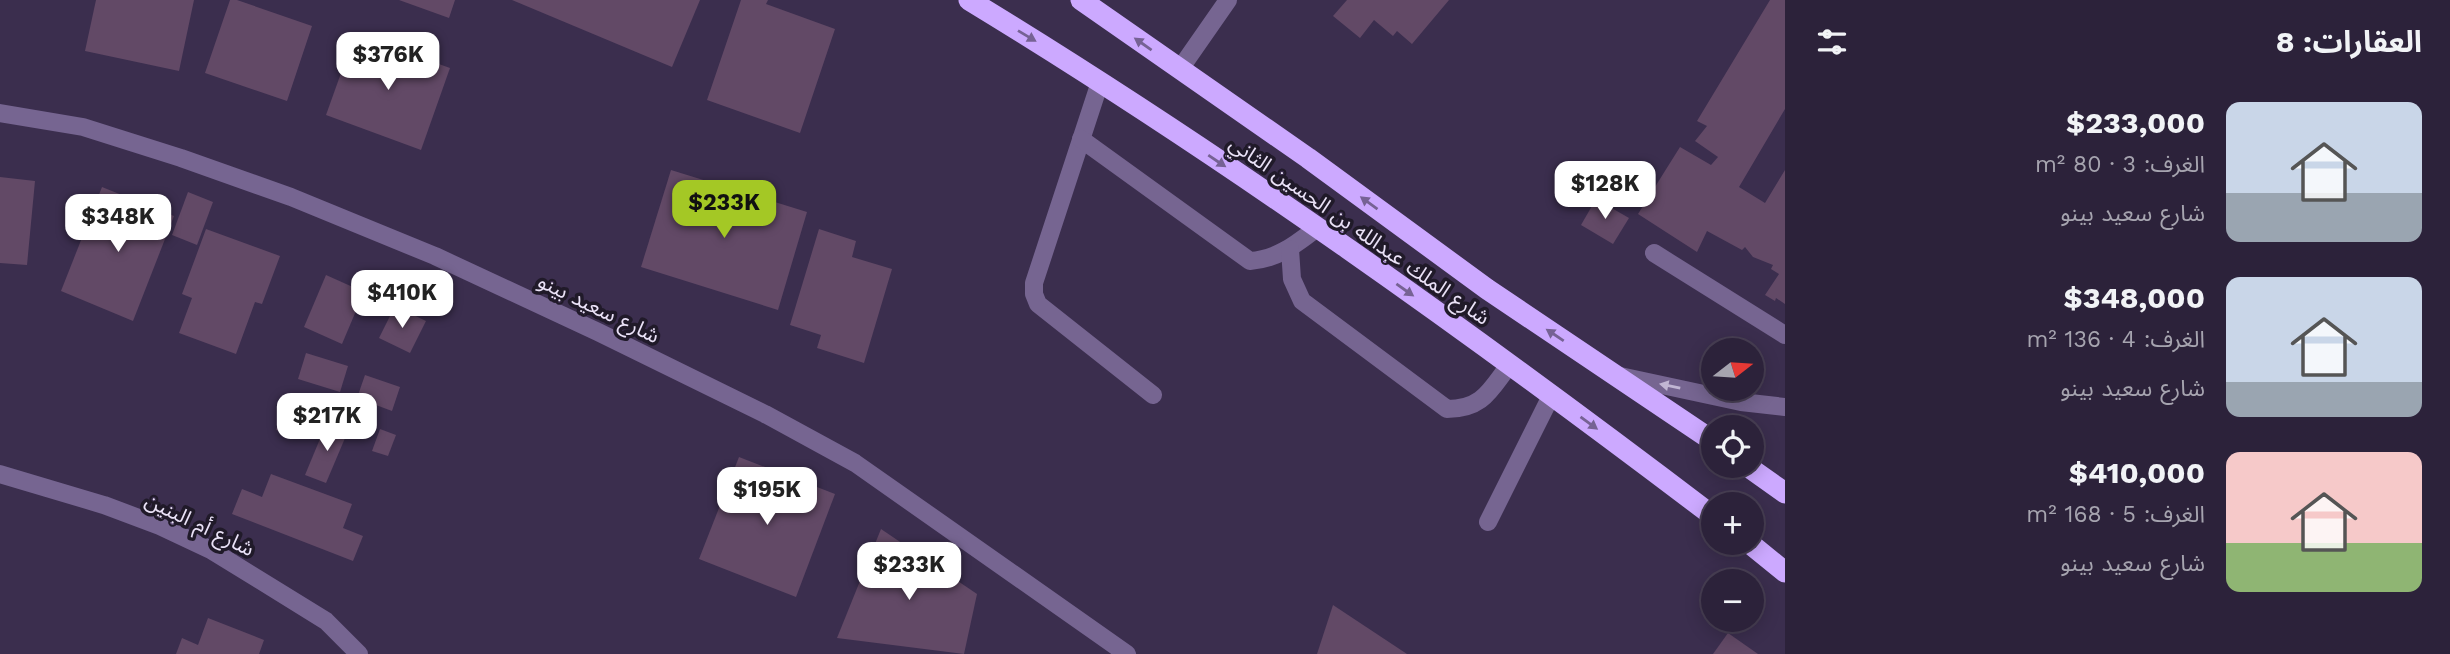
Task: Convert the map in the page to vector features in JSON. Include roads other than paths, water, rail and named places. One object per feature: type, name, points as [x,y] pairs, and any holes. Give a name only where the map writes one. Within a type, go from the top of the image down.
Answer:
[{"type":"highway","name":"شارع الملك عبدالله بن الحسين الثاني","points":[[969,0],[1100,82],[1317,228],[1510,364],[1701,507]]},
{"type":"highway","name":"شارع الملك عبدالله بن الحسين الثاني","points":[[1081,0],[1308,158],[1487,289],[1701,433]]},
{"type":"highway","points":[[1764,478],[1785,493]]},
{"type":"highway","points":[[1764,555],[1785,572]]},
{"type":"street","points":[[1180,69],[1228,0]]},
{"type":"street","points":[[1100,82],[1034,283],[1034,294],[1038,303],[1153,395]]},
{"type":"street","name":"شارع سعيد بينو","points":[[0,113],[83,127],[291,197],[435,256],[598,332],[765,414],[855,463],[1127,654]]},
{"type":"street","points":[[1082,139],[1250,261],[1266,260],[1290,249],[1317,228]]},
{"type":"street","points":[[1290,249],[1292,279],[1302,301],[1447,409],[1461,409],[1481,401],[1510,364]]},
{"type":"street","points":[[1654,253],[1785,335]]},
{"type":"street","points":[[1614,374],[1741,402],[1785,407]]},
{"type":"street","points":[[1488,522],[1552,396]]},
{"type":"street","name":"شارع أم البنين","points":[[0,474],[104,505],[160,526],[211,550],[326,621],[359,654]]}]
